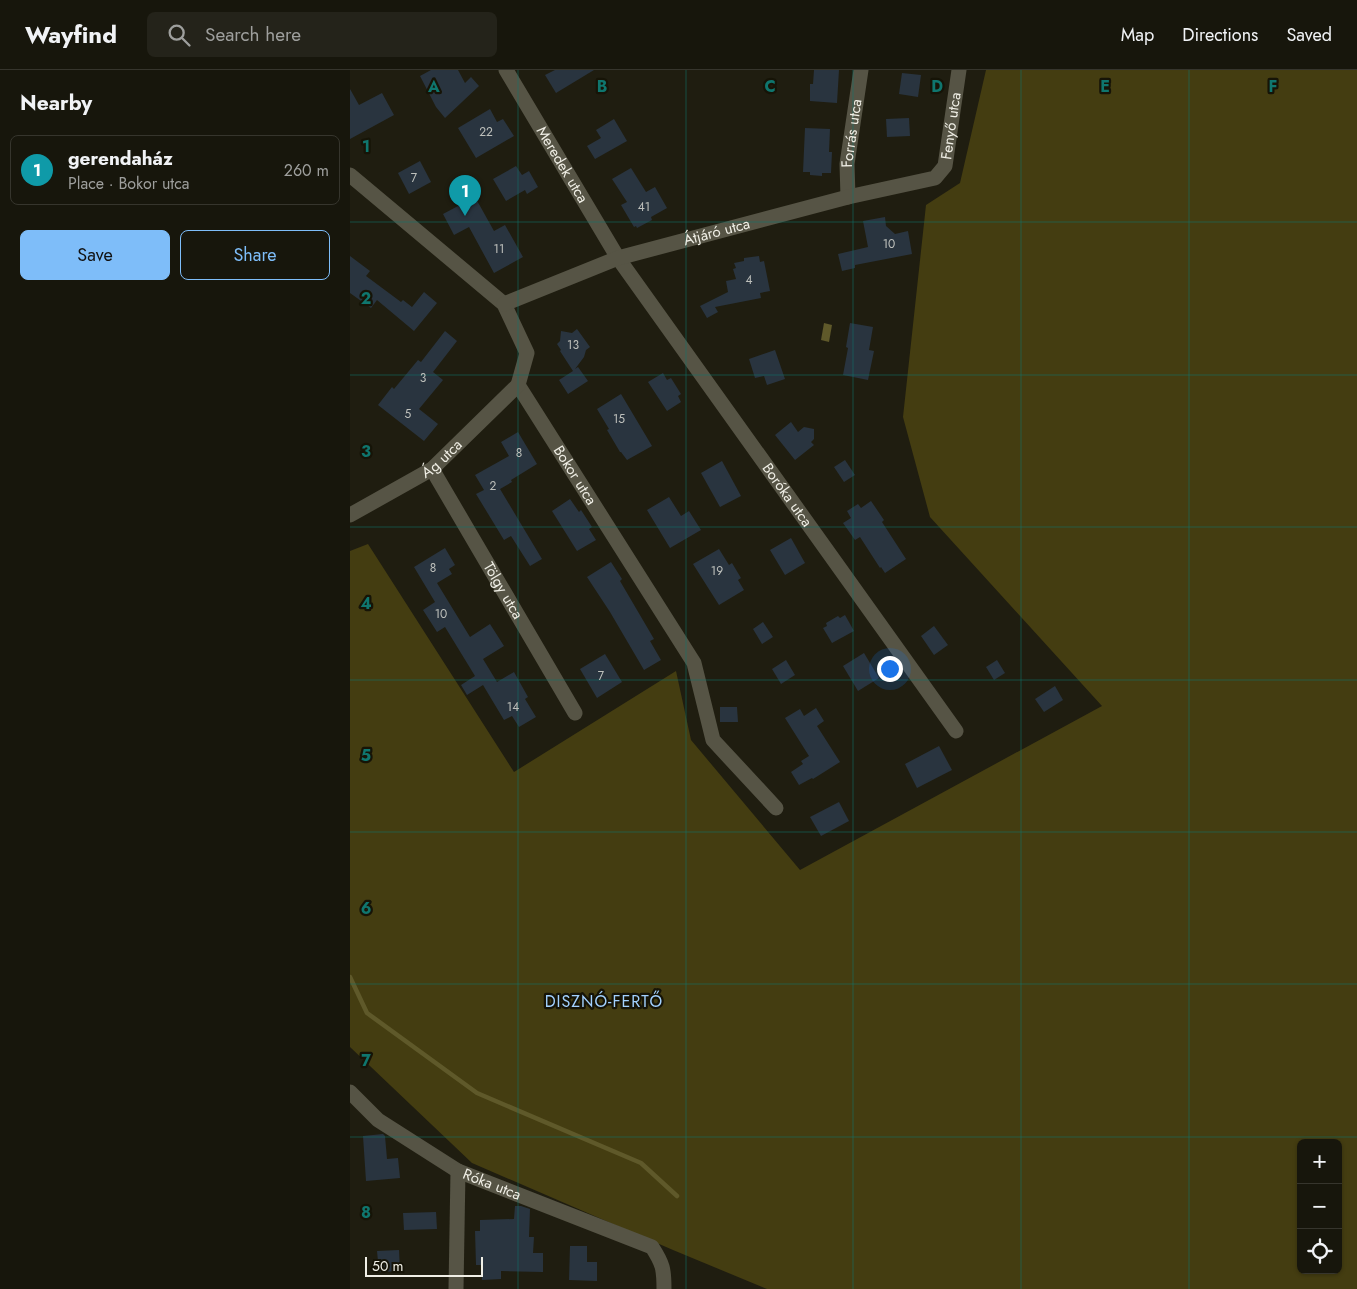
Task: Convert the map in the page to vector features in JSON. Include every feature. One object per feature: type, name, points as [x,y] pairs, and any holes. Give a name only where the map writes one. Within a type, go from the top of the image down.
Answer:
[{"type":"street","name":"Meredek utca","points":[[506,70],[618,258]]},
{"type":"street","name":"Forrás utca","points":[[848,197],[847,164],[861,70]]},
{"type":"street","name":"Fenyő utca","points":[[935,178],[945,166],[959,70]]},
{"type":"street","points":[[350,175],[504,304],[527,353],[518,385]]},
{"type":"street","name":"Átjáró utca","points":[[504,304],[618,258],[848,197],[935,178]]},
{"type":"street","name":"Boróka utca","points":[[618,258],[956,731]]},
{"type":"street","name":"Ág utca","points":[[350,515],[432,469],[518,385]]},
{"type":"street","name":"Bokor utca","points":[[518,385],[694,663],[713,740],[776,808]]},
{"type":"street","name":"Tölgy utca","points":[[432,469],[575,713]]},
{"type":"street","name":"Róka utca","points":[[350,1092],[378,1120],[458,1172],[652,1247],[661,1260],[664,1272],[664,1289]]},
{"type":"street","points":[[456,1289],[458,1172]]},
{"type":"shaded area","points":[[986,70],[1357,70],[1357,1289],[767,1289],[472,1163],[350,1047],[350,551],[368,544],[514,772],[676,671],[691,740],[800,870],[1102,706],[930,517],[903,417],[926,205],[960,183]]},
{"type":"shaded area","points":[[824,323],[832,325],[829,342],[821,340]]},
{"type":"building","points":[[431,70],[458,70],[465,83],[471,77],[479,86],[445,118],[436,107],[420,76]]},
{"type":"building","points":[[555,70],[594,70],[556,93],[545,75]]},
{"type":"building","points":[[814,70],[839,70],[837,103],[810,101],[810,84],[813,84]]},
{"type":"building","points":[[902,73],[921,75],[918,97],[899,94]]},
{"type":"building","points":[[350,89],[359,105],[382,93],[394,115],[350,139]]},
{"type":"building","points":[[490,109],[497,122],[503,119],[514,136],[476,158],[458,128]]},
{"type":"building","points":[[909,118],[910,136],[887,137],[886,119]]},
{"type":"building","points":[[614,119],[627,141],[595,159],[587,146],[601,138],[596,130]]},
{"type":"building","points":[[805,128],[830,129],[829,152],[832,152],[831,173],[822,173],[822,176],[803,172]]},
{"type":"building","points":[[420,161],[431,182],[409,194],[398,173]]},
{"type":"building","points":[[516,166],[522,175],[529,171],[538,187],[527,194],[525,190],[506,201],[493,179]]},
{"type":"building","points":[[631,168],[646,192],[655,187],[667,208],[651,217],[652,220],[637,228],[636,226],[634,227],[621,205],[627,202],[612,179]]},
{"type":"building","points":[[475,197],[494,231],[505,225],[523,257],[494,273],[469,227],[454,235],[443,214]]},
{"type":"building","points":[[885,217],[886,226],[895,234],[908,231],[912,254],[855,265],[855,268],[842,271],[838,254],[868,247],[863,221]]},
{"type":"building","points":[[350,256],[370,271],[366,276],[401,302],[403,300],[412,307],[424,292],[437,303],[414,331],[377,300],[371,308],[350,293]]},
{"type":"building","points":[[759,256],[760,262],[764,261],[770,291],[760,293],[761,298],[715,307],[718,312],[707,318],[700,306],[728,292],[726,281],[736,279],[733,269],[736,268],[734,263],[744,261],[744,258]]},
{"type":"building","points":[[850,323],[873,327],[869,350],[874,351],[868,380],[843,375]]},
{"type":"building","points":[[577,329],[590,347],[586,350],[584,357],[575,369],[578,367],[588,381],[568,394],[559,380],[573,371],[557,344],[560,341],[561,331],[572,333]]},
{"type":"building","points":[[445,331],[457,341],[433,372],[443,380],[419,409],[438,424],[424,441],[378,405],[418,360],[421,362]]},
{"type":"building","points":[[775,350],[785,379],[767,385],[764,376],[755,378],[749,359]]},
{"type":"building","points":[[663,373],[667,380],[671,378],[681,394],[678,396],[681,402],[667,411],[648,382]]},
{"type":"building","points":[[621,394],[652,446],[627,460],[607,430],[609,429],[597,409]]},
{"type":"building","points":[[791,422],[798,432],[804,427],[814,429],[814,439],[811,442],[814,445],[795,460],[775,435]]},
{"type":"building","points":[[518,432],[537,464],[500,489],[542,559],[530,566],[511,536],[504,540],[476,494],[484,490],[475,475],[509,456],[501,442]]},
{"type":"building","points":[[845,460],[855,475],[844,482],[834,467]]},
{"type":"building","points":[[722,461],[741,496],[720,507],[701,473]]},
{"type":"building","points":[[669,497],[681,516],[689,511],[701,530],[670,548],[647,510]]},
{"type":"building","points":[[570,499],[579,512],[581,510],[592,527],[589,529],[596,540],[577,551],[552,511]]},
{"type":"building","points":[[871,501],[906,559],[885,573],[860,537],[855,540],[843,523],[851,518],[847,511],[858,504],[861,508]]},
{"type":"building","points":[[791,538],[805,563],[785,575],[770,550]]},
{"type":"building","points":[[445,548],[455,565],[449,569],[452,574],[437,583],[470,637],[490,624],[504,646],[483,659],[497,682],[514,672],[528,697],[525,699],[536,717],[519,727],[512,716],[504,720],[483,685],[467,695],[461,685],[475,676],[445,627],[437,632],[423,610],[435,602],[414,567]]},
{"type":"building","points":[[719,549],[729,565],[732,563],[741,578],[738,580],[744,590],[719,605],[693,564]]},
{"type":"building","points":[[611,562],[654,639],[650,641],[661,660],[644,670],[587,577]]},
{"type":"building","points":[[845,615],[854,631],[832,643],[823,628],[827,626],[826,623],[838,616],[840,618]]},
{"type":"building","points":[[763,622],[773,637],[762,644],[753,629]]},
{"type":"building","points":[[934,626],[948,645],[934,655],[921,636]]},
{"type":"building","points":[[864,653],[879,678],[858,691],[843,666]]},
{"type":"building","points":[[605,654],[622,682],[597,698],[580,669]]},
{"type":"building","points":[[786,660],[795,675],[781,684],[772,669]]},
{"type":"building","points":[[997,660],[1005,673],[994,680],[986,667]]},
{"type":"building","points":[[1055,686],[1063,700],[1044,712],[1035,699]]},
{"type":"building","points":[[720,707],[737,707],[738,722],[720,722]]},
{"type":"building","points":[[816,708],[824,721],[817,726],[840,762],[813,779],[799,785],[791,772],[803,764],[801,761],[809,756],[785,718],[800,709],[804,716]]},
{"type":"building","points":[[939,746],[952,770],[917,788],[905,764]]},
{"type":"building","points":[[839,802],[849,821],[821,836],[810,817]]},
{"type":"building","points":[[383,1134],[385,1136],[387,1159],[398,1158],[400,1178],[366,1181],[363,1136]]},
{"type":"building","points":[[515,1206],[530,1209],[529,1237],[534,1237],[533,1253],[543,1253],[543,1272],[501,1271],[501,1279],[482,1280],[482,1265],[476,1265],[475,1231],[480,1231],[480,1220],[514,1219]]},
{"type":"building","points":[[436,1212],[437,1229],[404,1230],[403,1213]]},
{"type":"building","points":[[570,1246],[587,1246],[587,1262],[597,1262],[597,1281],[569,1280]]},
{"type":"building","points":[[399,1250],[400,1271],[379,1272],[377,1251]]},
{"type":"waterway","points":[[350,977],[367,1013],[477,1093],[641,1163],[677,1196]]},
{"type":"place","name":"gerendaház","points":[[465,216]]},
{"type":"district","name":"DISZNÓ-FERTŐ","points":[[604,1001]]}]
